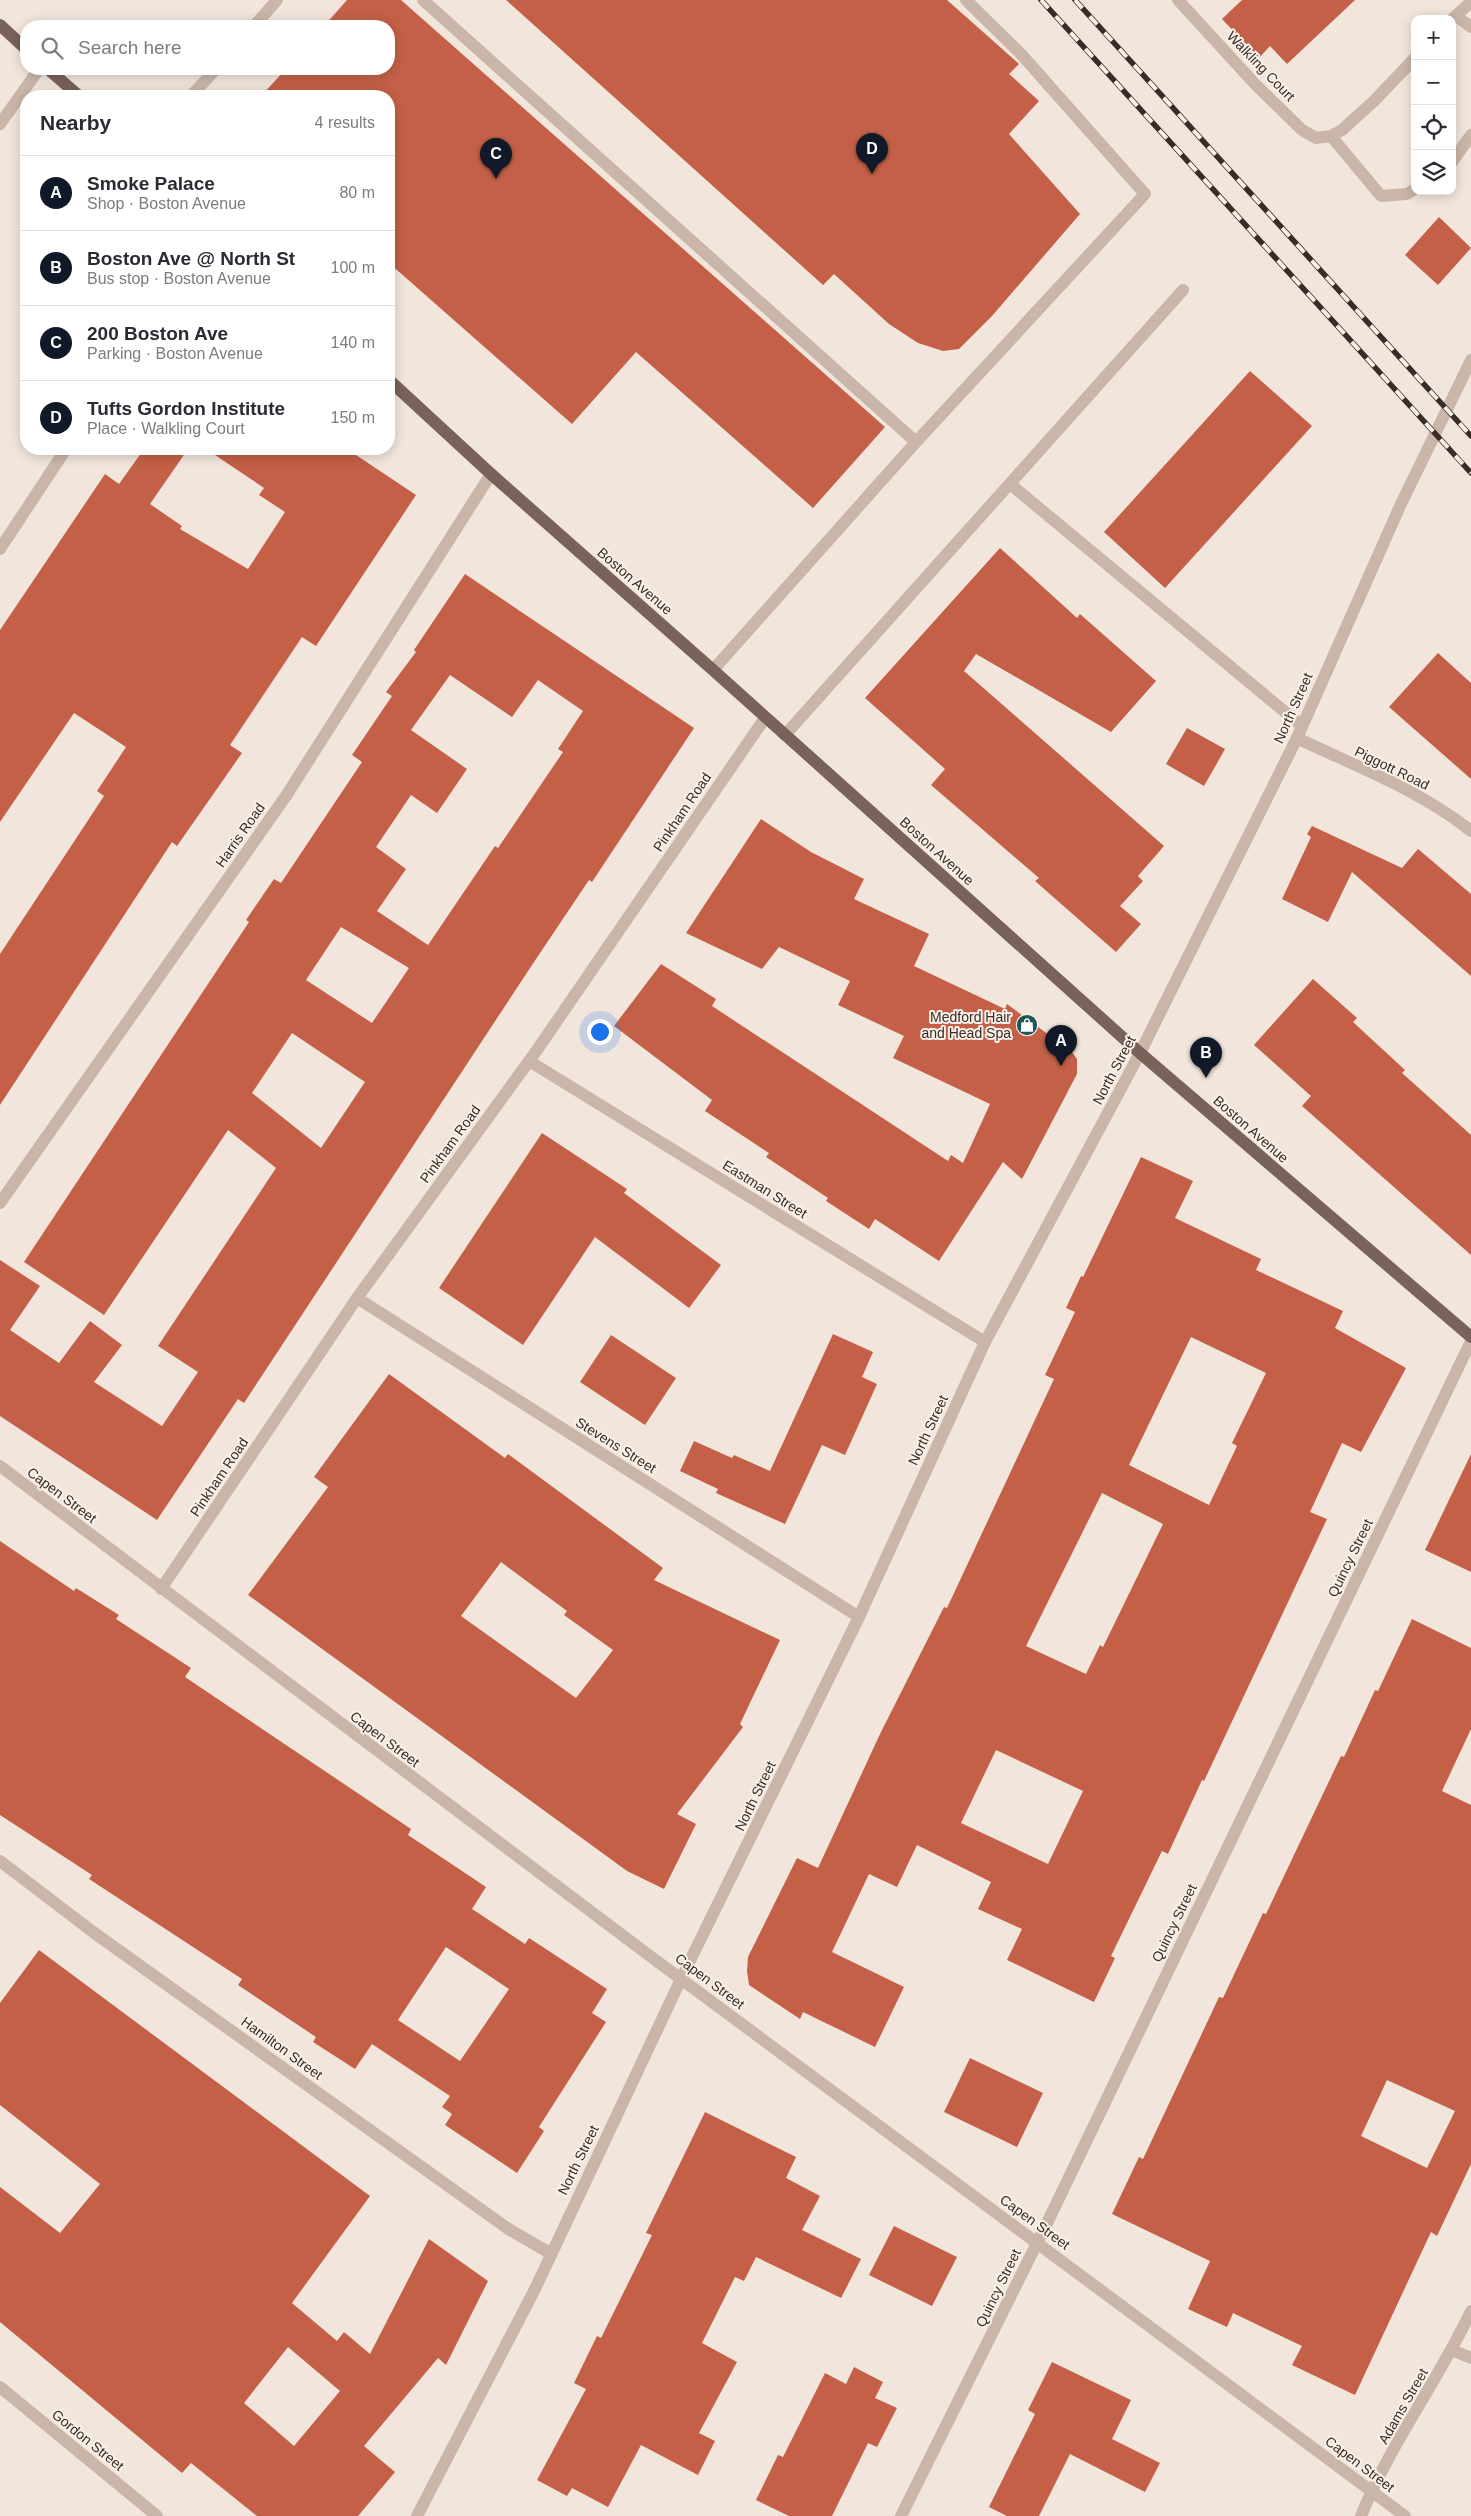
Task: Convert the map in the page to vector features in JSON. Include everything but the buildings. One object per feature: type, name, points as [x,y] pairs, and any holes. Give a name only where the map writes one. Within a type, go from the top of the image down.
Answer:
[{"type":"main road","points":[[0,25],[20,43]]},
{"type":"main road","points":[[55,75],[72,90]]},
{"type":"main road","name":"Boston Avenue","points":[[395,386],[491,474],[713,670],[1140,1053],[1471,1337]]},
{"type":"street","points":[[259,20],[277,0]]},
{"type":"street","points":[[423,0],[916,442]]},
{"type":"street","points":[[713,670],[916,442],[1145,194],[1021,54],[966,0]]},
{"type":"street","name":"Walkling Court","points":[[1178,0],[1255,84],[1302,130],[1316,138],[1331,136]]},
{"type":"street","points":[[1456,16],[1471,2]]},
{"type":"street","points":[[1456,19],[1471,27]]},
{"type":"street","points":[[1411,192],[1407,194],[1381,196],[1331,136],[1342,130],[1374,101],[1413,60]]},
{"type":"street","points":[[24,90],[35,75]]},
{"type":"street","points":[[197,90],[210,75]]},
{"type":"street","points":[[0,124],[20,96]]},
{"type":"street","points":[[1456,156],[1471,135]]},
{"type":"street","points":[[785,735],[1183,290]]},
{"type":"street","name":"North Street","points":[[417,2516],[534,2288],[681,1979],[859,1617],[985,1342],[1140,1053],[1297,738],[1400,506],[1426,456],[1471,360]]},
{"type":"street","points":[[0,549],[62,455]]},
{"type":"street","name":"Harris Road","points":[[0,1203],[286,796],[491,474]]},
{"type":"street","points":[[1010,484],[1302,726]]},
{"type":"street","name":"Pinkham Road","points":[[161,1589],[358,1298],[529,1061],[765,718]]},
{"type":"street","name":"Piggott Road","points":[[1297,738],[1420,798],[1454,817],[1471,831]]},
{"type":"street","name":"Eastman Street","points":[[529,1061],[985,1342]]},
{"type":"street","name":"Stevens Street","points":[[358,1298],[859,1617]]},
{"type":"street","name":"Quincy Street","points":[[901,2516],[1037,2243],[1471,1342]]},
{"type":"street","name":"Capen Street","points":[[0,1466],[681,1979],[1405,2516]]},
{"type":"street","name":"Hamilton Street","points":[[0,1861],[93,1932],[462,2196],[510,2230],[550,2253]]},
{"type":"street","name":"Adams Street","points":[[1361,2516],[1371,2490],[1452,2350],[1471,2311]]},
{"type":"street","points":[[1452,2350],[1471,2358]]},
{"type":"street","name":"Gordon Street","points":[[0,2387],[157,2516]]},
{"type":"railway","points":[[1041,0],[1471,473]]},
{"type":"railway","points":[[1075,0],[1471,436]]},
{"type":"place","name":"Tufts Gordon Institute","points":[[872,174]]},
{"type":"place","name":"200 Boston Ave","points":[[496,179]]},
{"type":"place","name":"Medford Hair and Head Spa","points":[[1027,1025]]},
{"type":"place","name":"Smoke Palace","points":[[1061,1066]]},
{"type":"place","name":"Boston Ave @ North St","points":[[1206,1078]]}]
